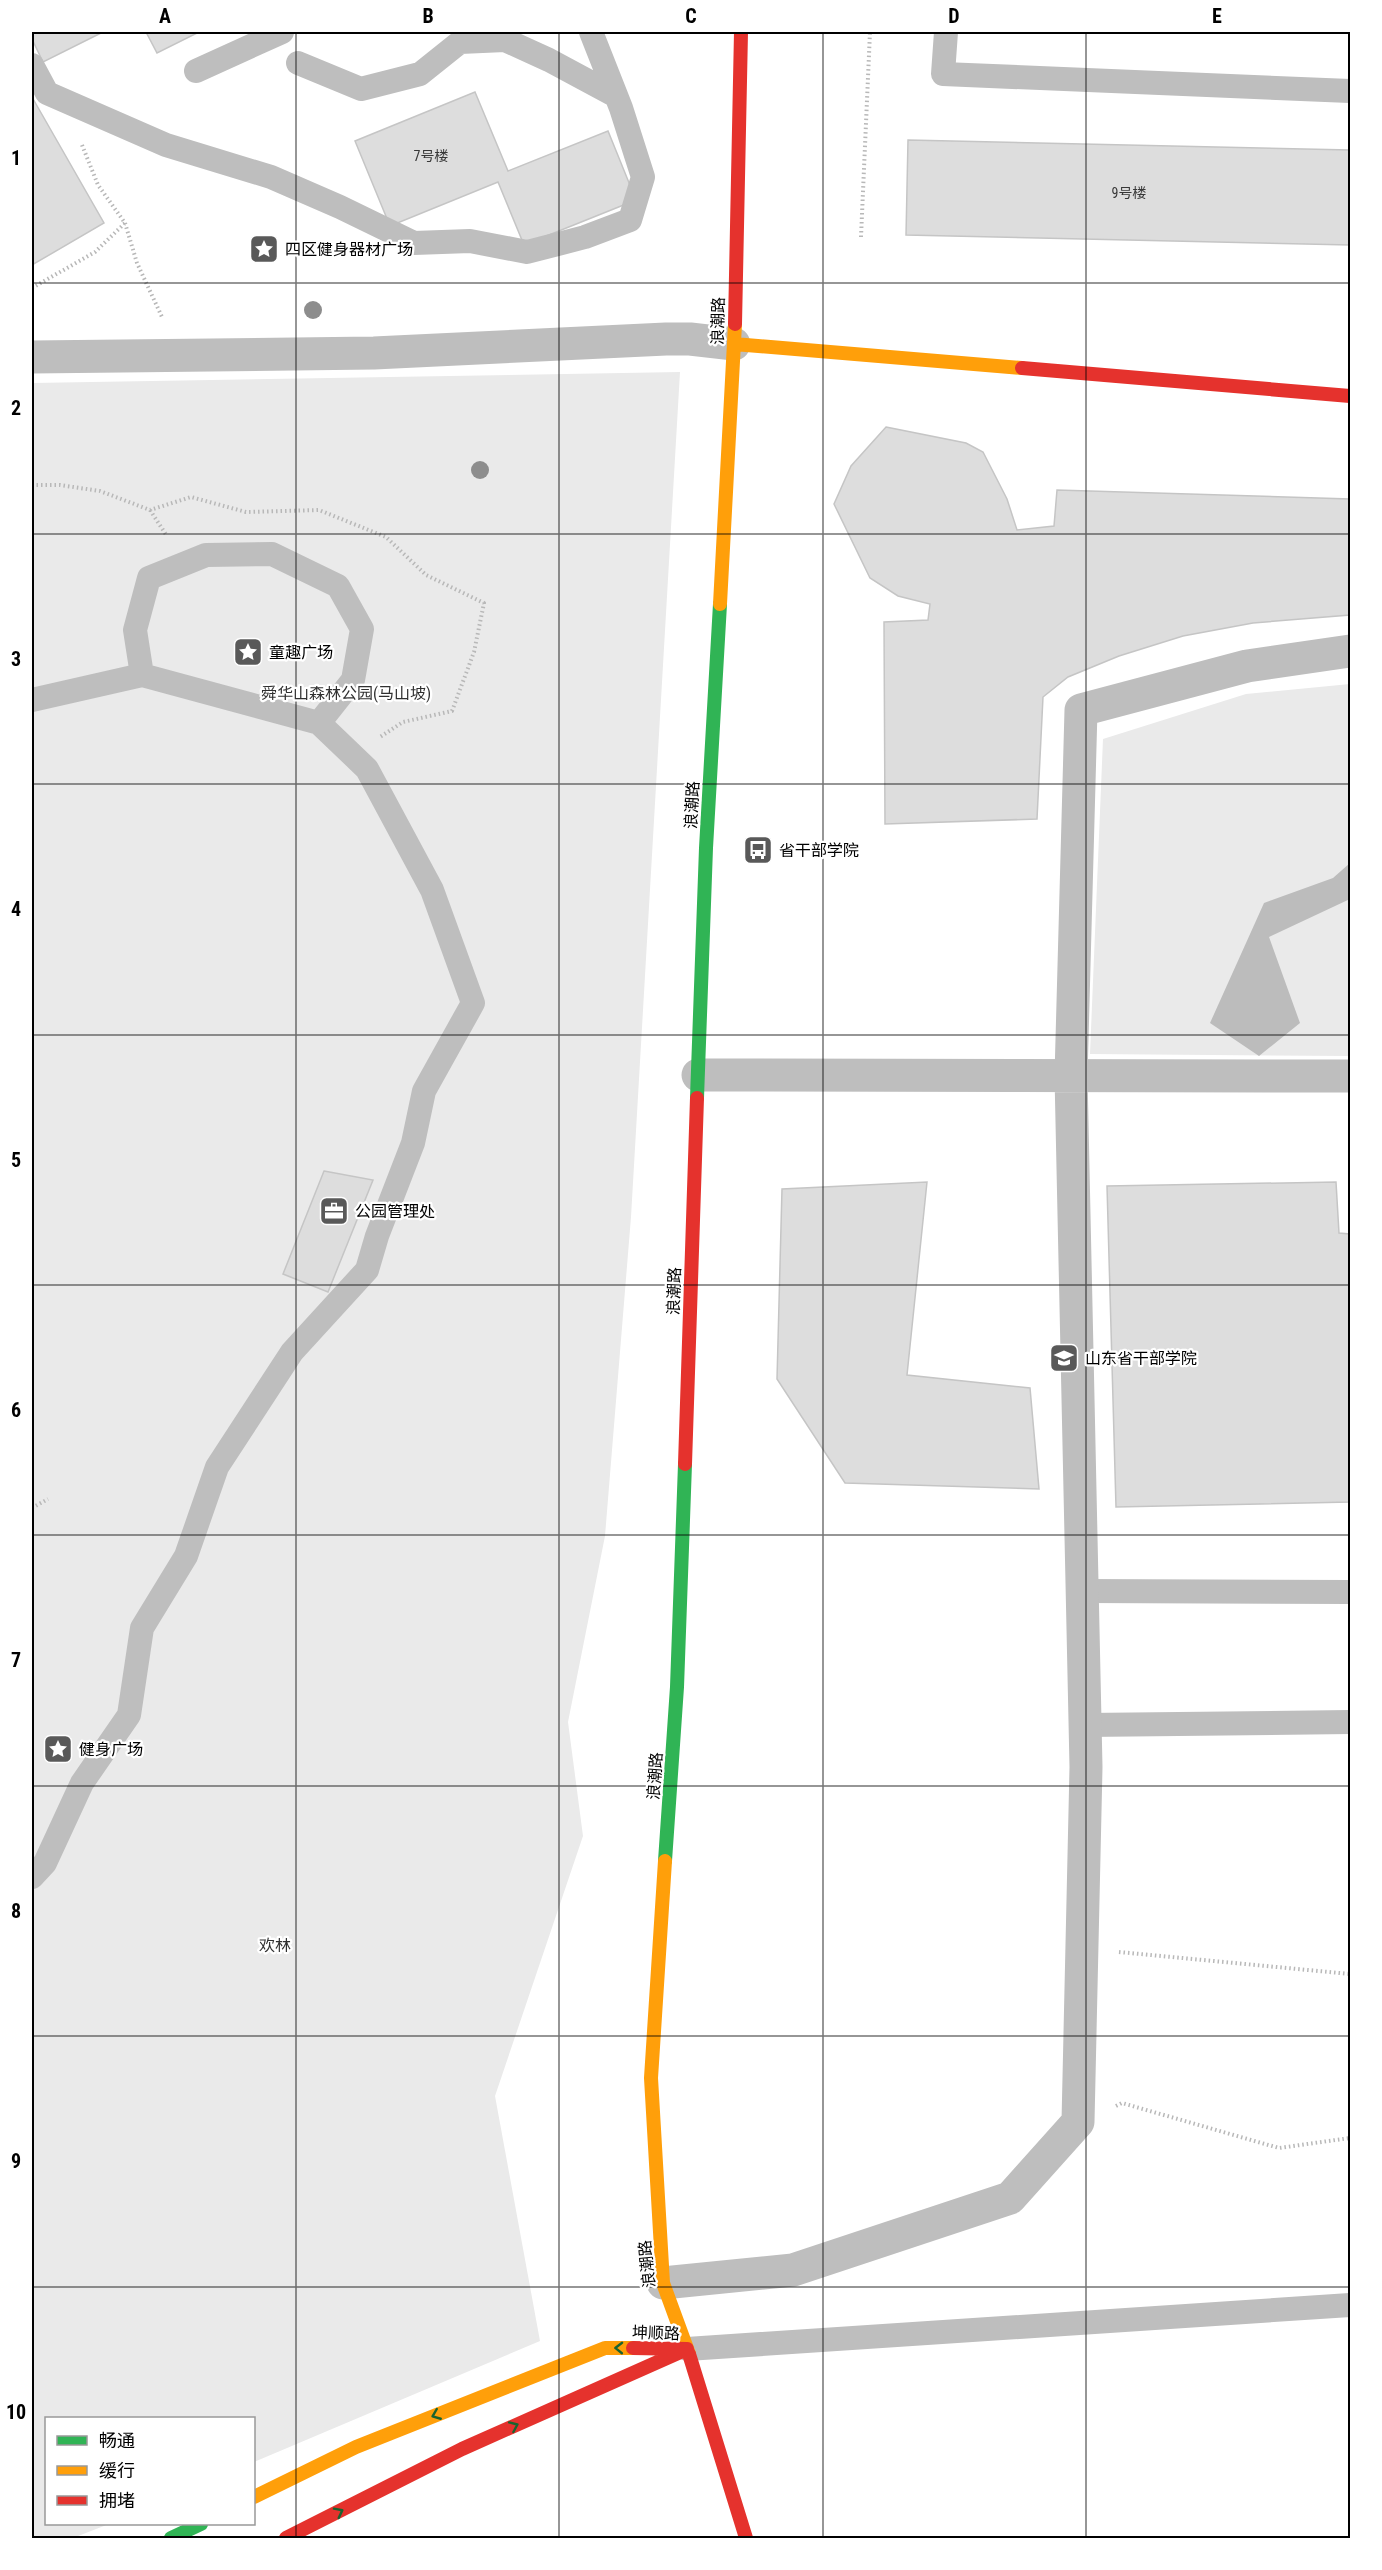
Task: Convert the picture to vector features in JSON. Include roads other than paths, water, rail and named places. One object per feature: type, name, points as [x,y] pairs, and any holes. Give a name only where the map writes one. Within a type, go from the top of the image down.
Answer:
[{"type":"main road","name":"浪潮路","points":[[741,32],[734,344],[706,848],[677,1687],[651,2078],[663,2283],[687,2349],[746,2538]]},
{"type":"main road","points":[[734,344],[1350,396]]},
{"type":"main road","name":"坤顺路","points":[[255,2498],[356,2447],[605,2348],[687,2349]]},
{"type":"main road","name":"坤顺路","points":[[286,2538],[462,2449],[687,2349]]},
{"type":"main road","points":[[171,2538],[197,2525]]},
{"type":"street","points":[[32,357],[374,353],[666,339],[734,344]]},
{"type":"street","points":[[663,2283],[793,2270],[1010,2198],[1078,2122],[1085,1725],[1071,1076],[1081,710],[1247,666],[1350,651]]},
{"type":"street","points":[[698,1075],[1350,1077]]},
{"type":"lane","points":[[196,71],[282,32]]},
{"type":"lane","points":[[32,65],[47,93],[166,145],[271,177],[414,243],[470,241],[527,252],[585,237],[630,220],[643,177],[598,45],[591,32]]},
{"type":"lane","points":[[946,32],[943,74],[1350,91]]},
{"type":"lane","points":[[298,63],[361,89],[420,74],[460,42],[505,40],[549,60],[616,96]]},
{"type":"lane","points":[[142,675],[135,630],[149,578],[206,555],[272,554],[338,586],[362,629],[353,680],[320,723]]},
{"type":"lane","points":[[32,700],[142,675],[320,723],[367,769],[432,890],[473,1003],[424,1091],[413,1143],[377,1236],[367,1270],[292,1352],[217,1467],[186,1556],[142,1628],[129,1715],[82,1783],[45,1863],[32,1877]]},
{"type":"lane","points":[[1082,1591],[1350,1592]]},
{"type":"lane","points":[[1085,1725],[1350,1722]]},
{"type":"lane","points":[[687,2349],[1350,2305]]},
{"type":"place","name":"四区健身器材广场","points":[[264,249]]},
{"type":"place","name":"童趣广场","points":[[248,652]]},
{"type":"place","name":"省干部学院","points":[[758,850]]},
{"type":"place","name":"公园管理处","points":[[334,1211]]},
{"type":"place","name":"山东省干部学院","points":[[1064,1358]]},
{"type":"place","name":"健身广场","points":[[58,1749]]},
{"type":"park label","name":"舜华山森林公园(马山坡)","points":[[346,693]]},
{"type":"park label","name":"欢林","points":[[275,1945]]}]
